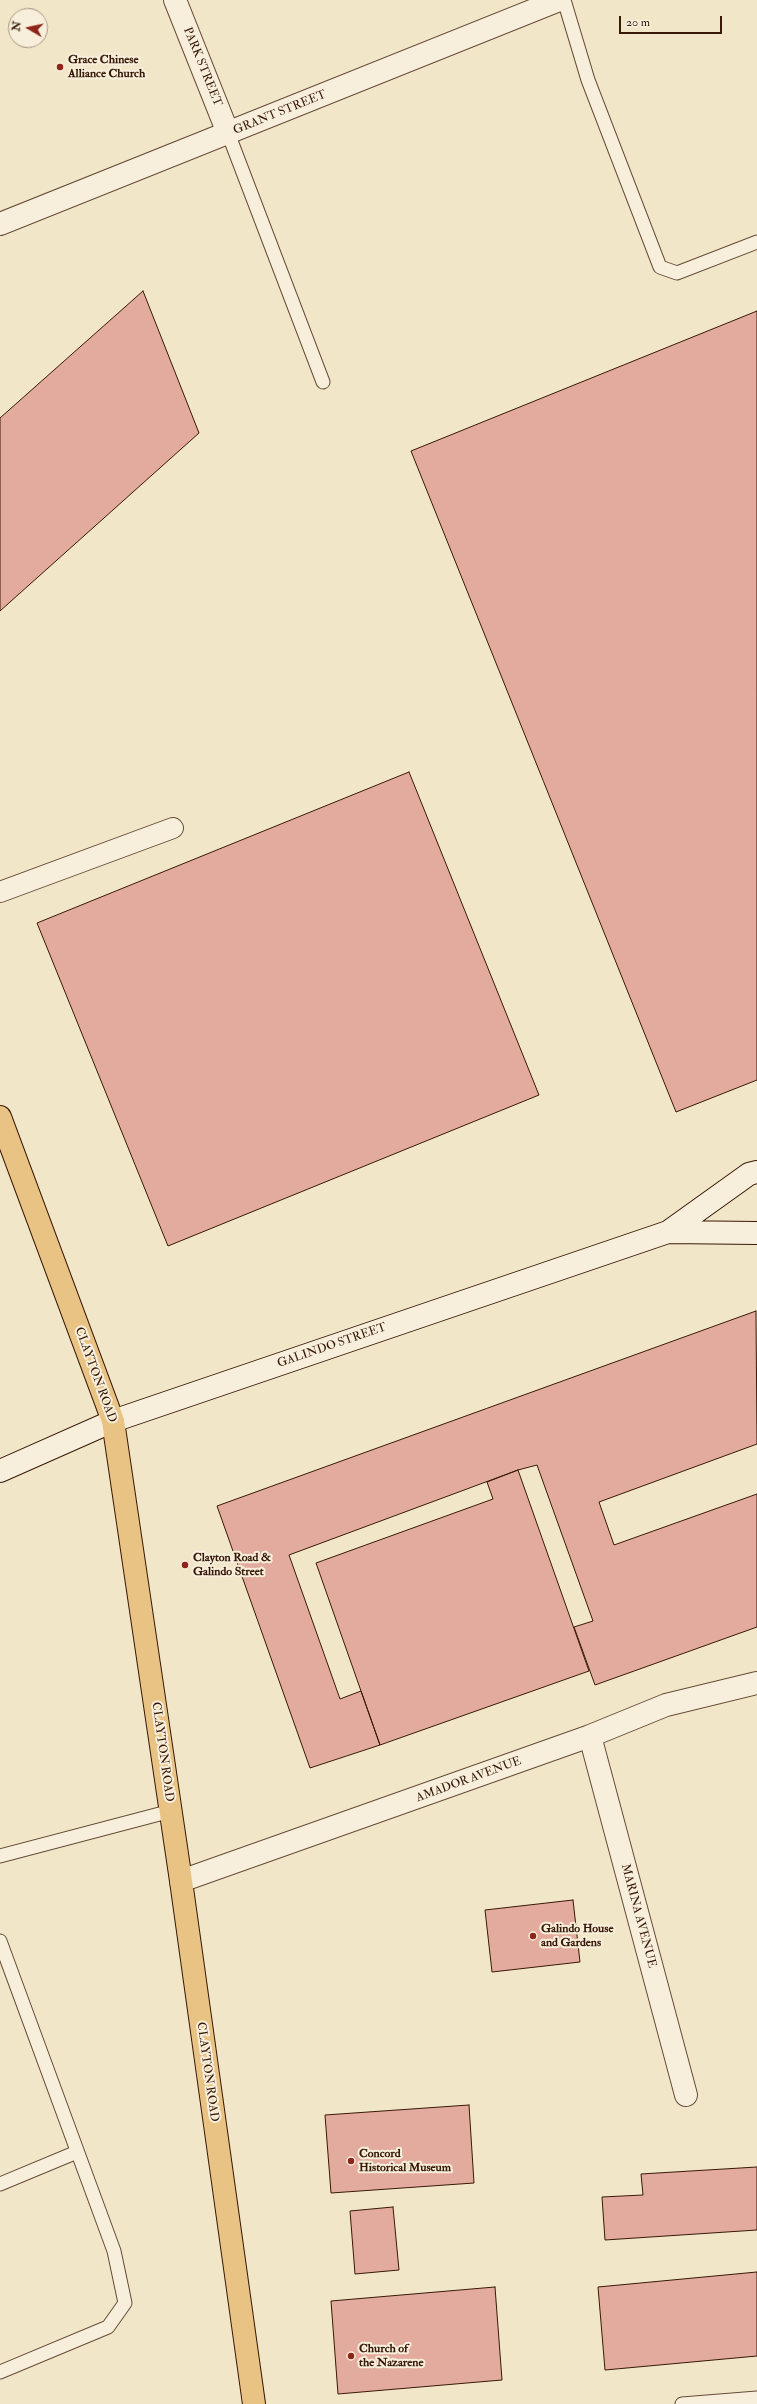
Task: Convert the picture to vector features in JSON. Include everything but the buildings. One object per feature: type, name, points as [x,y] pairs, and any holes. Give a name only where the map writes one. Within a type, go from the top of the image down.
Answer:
[{"type":"main road","name":"CLAYTON ROAD","points":[[0,1117],[113,1421],[181,1880],[254,2404]]},
{"type":"street","name":"PARK STREET","points":[[175,0],[228,133]]},
{"type":"street","name":"GRANT STREET","points":[[0,224],[559,0]]},
{"type":"street","points":[[0,892],[172,828]]},
{"type":"street","name":"GALINDO STREET","points":[[0,1471],[113,1421],[668,1232],[749,1174],[757,1172]]},
{"type":"street","name":"GALINDO STREET","points":[[668,1232],[757,1233]]},
{"type":"street","name":"AMADOR AVENUE","points":[[181,1880],[590,1736],[666,1705],[757,1683]]},
{"type":"street","name":"MARINA AVENUE","points":[[590,1736],[686,2096]]},
{"type":"lane","points":[[564,0],[588,80],[660,267],[676,273],[757,242]]},
{"type":"lane","points":[[228,133],[323,382]]},
{"type":"lane","points":[[0,1856],[171,1811]]},
{"type":"lane","points":[[0,1941],[114,2251],[125,2303],[108,2327],[0,2372]]},
{"type":"lane","points":[[0,2184],[77,2152]]},
{"type":"lane","points":[[682,2404],[757,2398]]},
{"type":"place","name":"Grace Chinese Alliance Church","points":[[60,67]]},
{"type":"place","name":"Clayton Road & Galindo Street","points":[[185,1565]]},
{"type":"place","name":"Galindo House and Gardens","points":[[533,1936]]},
{"type":"place","name":"Concord Historical Museum","points":[[351,2161]]},
{"type":"place","name":"Church of the Nazarene","points":[[351,2356]]}]
